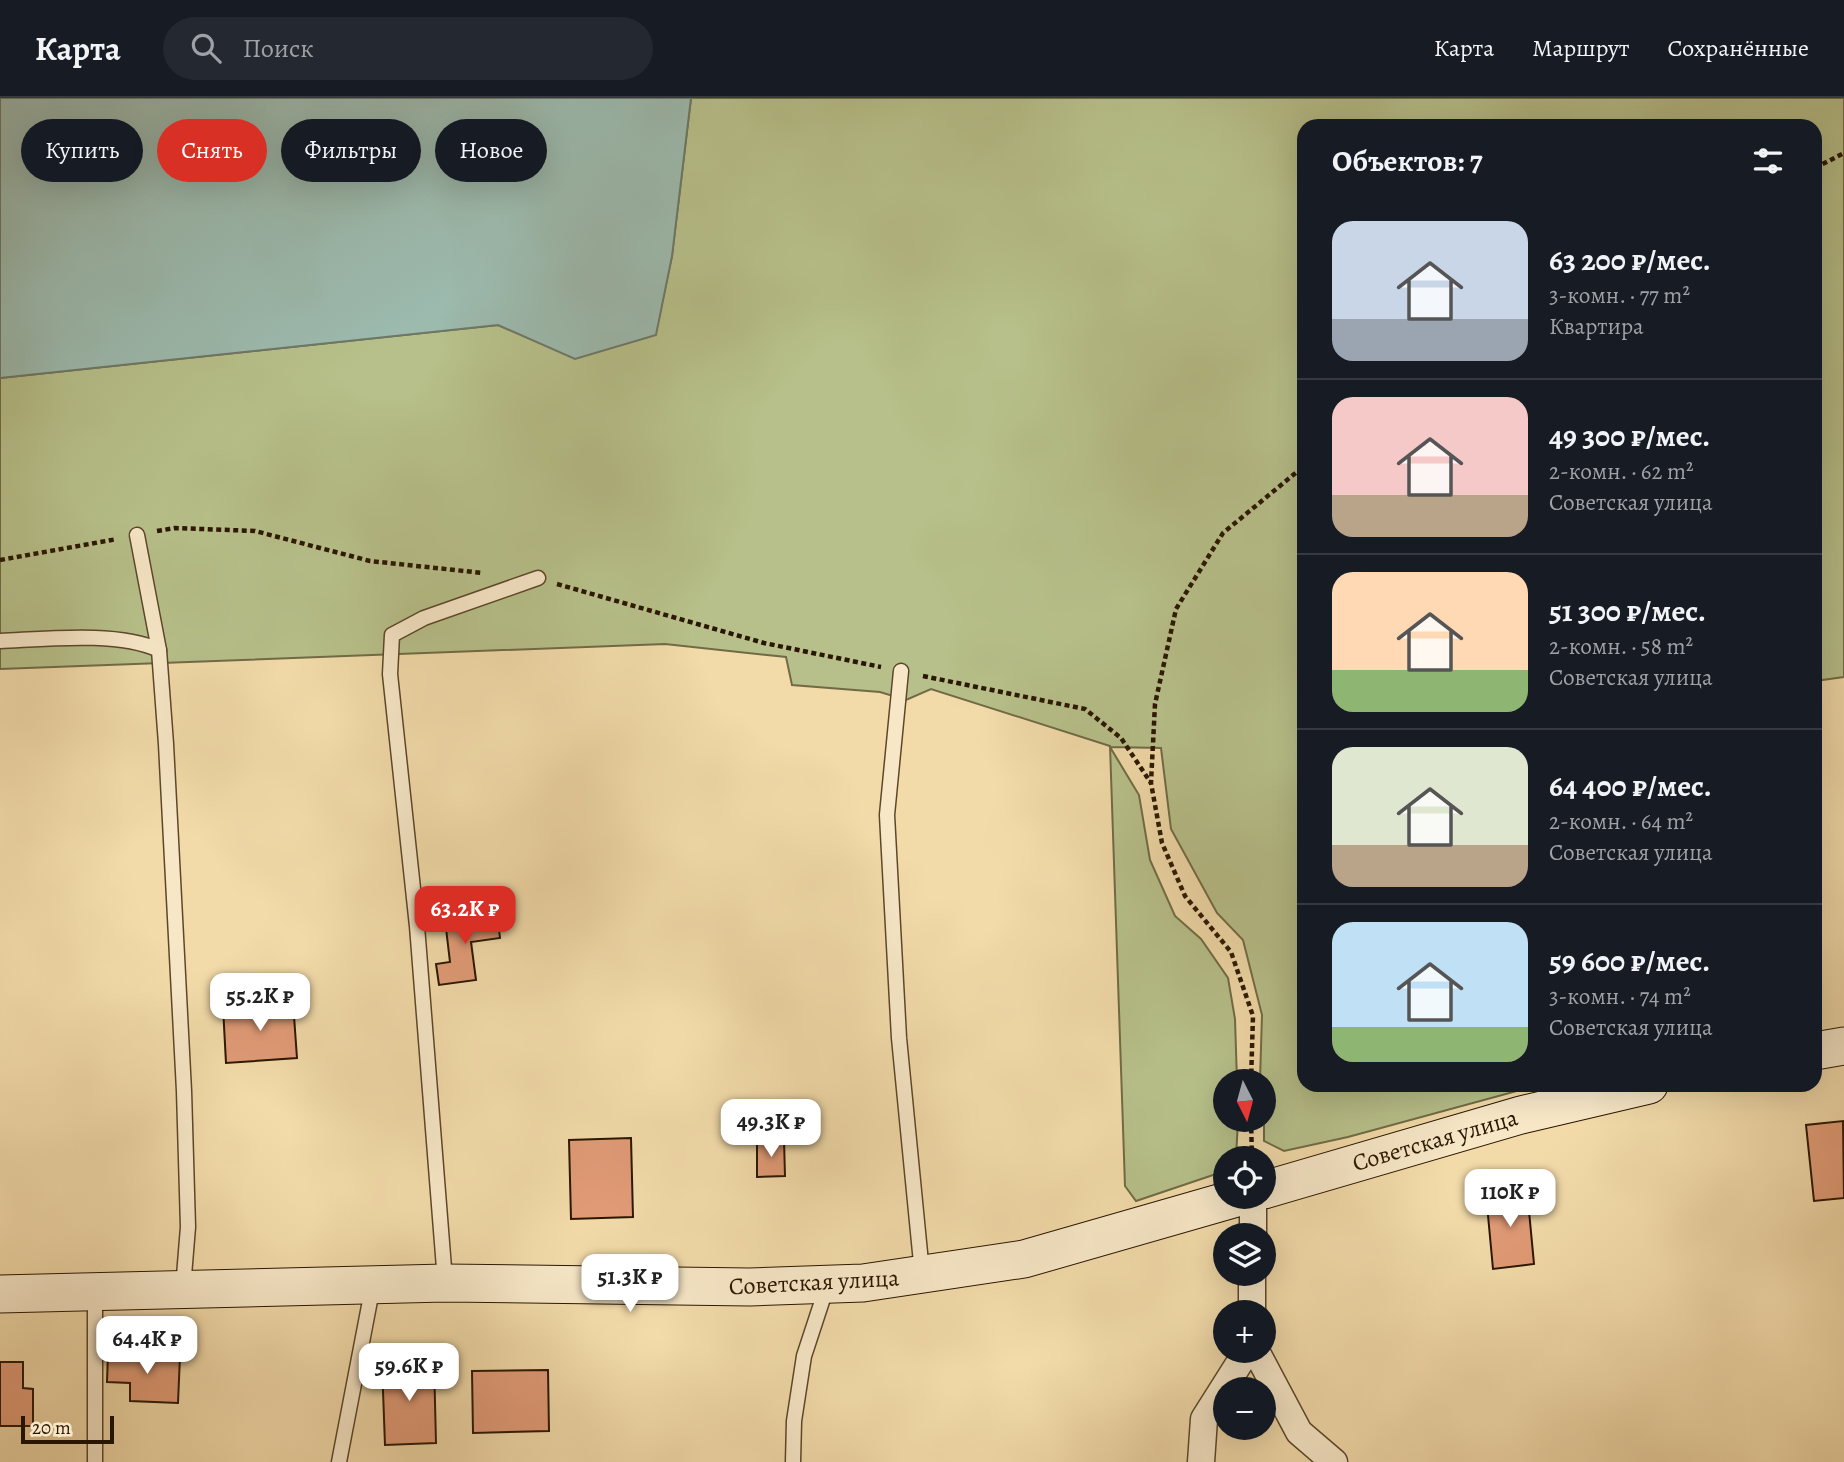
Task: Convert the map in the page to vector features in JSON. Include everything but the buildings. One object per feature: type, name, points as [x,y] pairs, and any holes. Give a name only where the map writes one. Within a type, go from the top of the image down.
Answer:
[{"type":"street","points":[[1822,1050],[1844,1046]]},
{"type":"street","name":"Советская улица","points":[[1276,1186],[1521,1115],[1619,1092]]},
{"type":"street","name":"Советская улица","points":[[0,1294],[445,1283],[750,1287],[863,1283],[1024,1259],[1213,1205]]},
{"type":"street","points":[[1201,1462],[1204,1419],[1239,1363]]},
{"type":"street","points":[[1262,1363],[1299,1432],[1334,1462]]},
{"type":"lane","points":[[137,535],[159,650],[166,744],[184,1091],[188,1227],[183,1288]]},
{"type":"lane","points":[[445,1283],[417,926],[390,674],[392,635],[424,618],[538,578]]},
{"type":"lane","points":[[0,641],[88,639],[142,642],[159,650]]},
{"type":"lane","points":[[901,671],[887,815],[899,1038],[922,1275]]},
{"type":"lane","points":[[339,1462],[373,1284]]},
{"type":"lane","points":[[793,1462],[794,1421],[804,1356],[828,1285]]},
{"type":"lane","points":[[95,1290],[95,1462]]},
{"type":"path","points":[[1822,164],[1844,153]]},
{"type":"path","points":[[1251,1069],[1253,1016],[1231,952],[1185,896],[1162,843],[1151,783],[1155,704],[1176,609],[1223,533],[1297,472]]},
{"type":"path","points":[[0,559],[175,528],[255,531],[370,561],[486,573]]},
{"type":"path","points":[[538,578],[764,643],[1085,709],[1122,738],[1151,783]]},
{"type":"green space","points":[[691,98],[1844,98],[1844,677],[1822,680],[1822,119],[1297,119],[1297,1092],[1513,1092],[1348,1137],[1284,1151],[1264,1141],[1264,1132],[1276,1132],[1276,1069],[1260,1069],[1262,1015],[1243,940],[1217,913],[1171,829],[1161,748],[1110,747],[931,689],[906,700],[880,692],[792,685],[786,657],[665,644],[0,669],[0,378],[498,325],[575,358],[655,335],[672,256]]},
{"type":"green space","points":[[1110,747],[1139,795],[1150,860],[1175,916],[1201,939],[1228,978],[1235,1019],[1237,1069],[1213,1069],[1213,1132],[1237,1132],[1237,1146],[1213,1146],[1213,1175],[1136,1201],[1125,1186]]},
{"type":"shaded area","points":[[0,98],[691,98],[672,256],[656,335],[575,359],[498,325],[0,378]]}]
